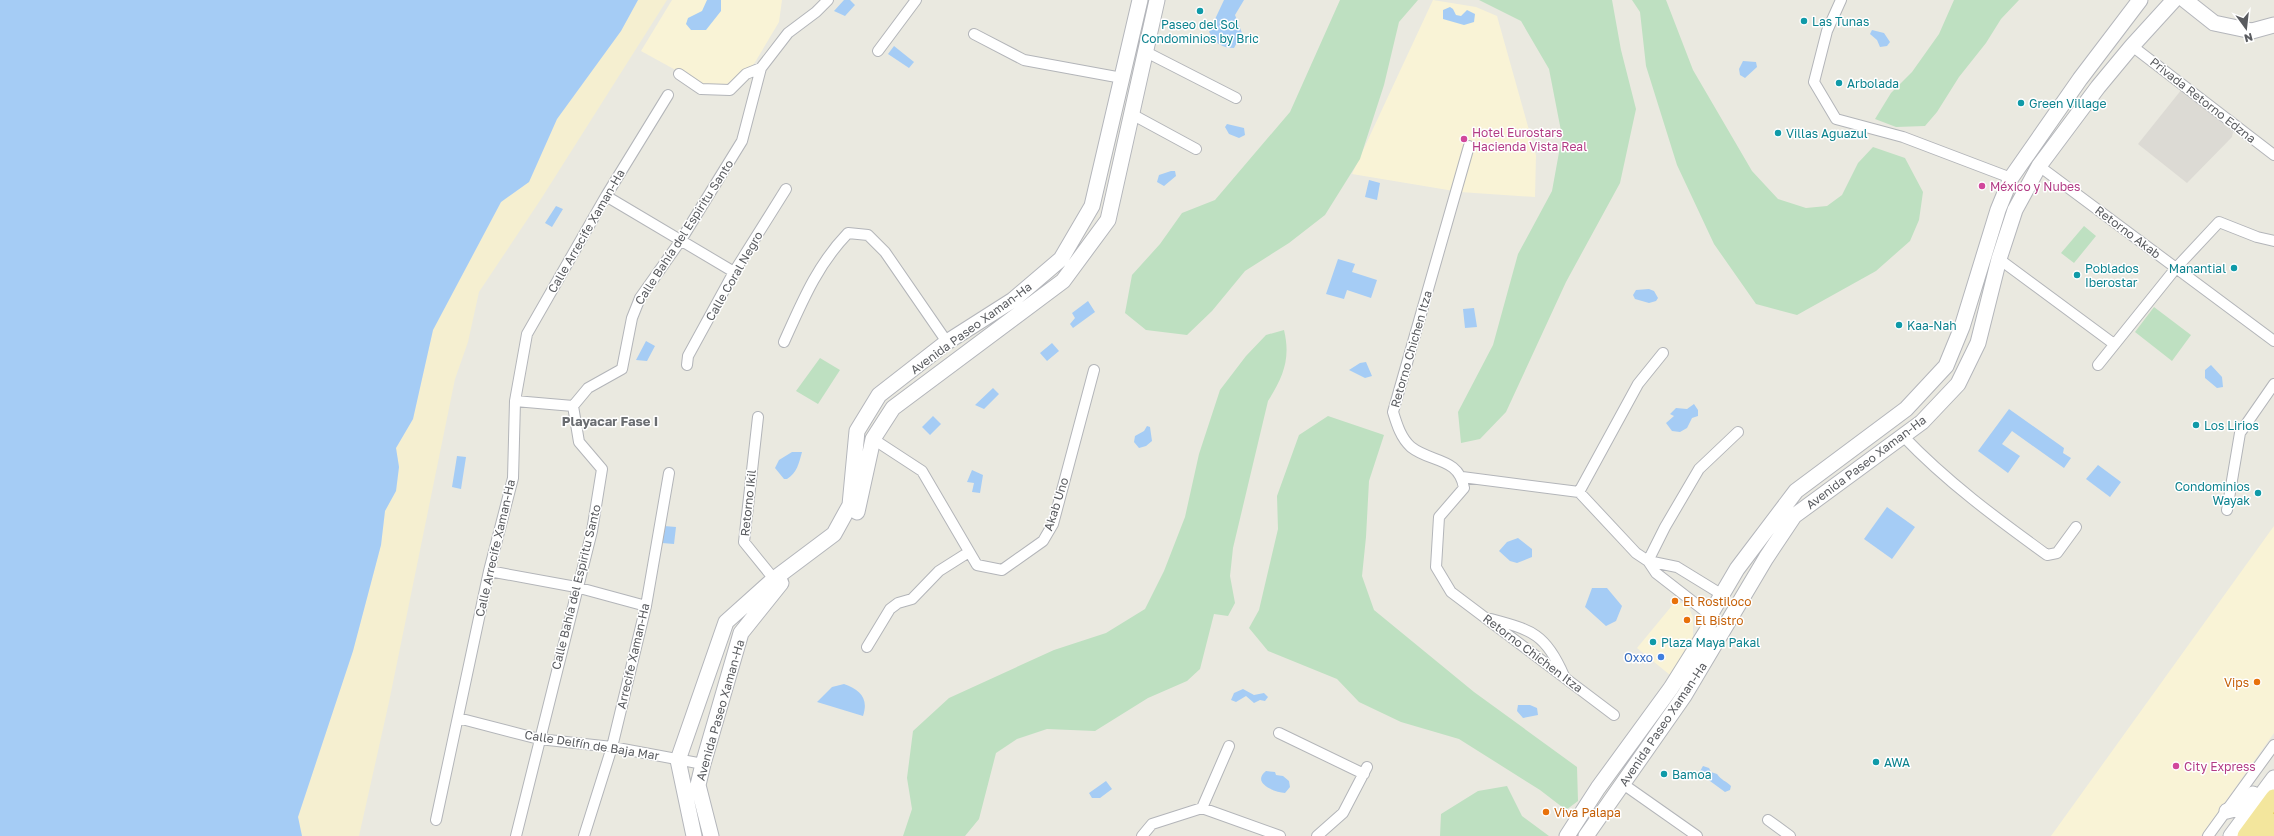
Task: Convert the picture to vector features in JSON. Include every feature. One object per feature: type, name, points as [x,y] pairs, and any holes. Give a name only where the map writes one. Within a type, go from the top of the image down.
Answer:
[{"type":"highway","points":[[2246,836],[2272,788]]},
{"type":"highway","points":[[2264,836],[2274,822]]},
{"type":"main road","name":"Avenida Paseo Xaman-Ha","points":[[693,832],[678,760],[726,622],[774,579],[834,534],[850,505],[857,431],[879,395],[947,342],[1012,300],[1061,259],[1092,206],[1140,0]]},
{"type":"main road","name":"Avenida Paseo Xaman-Ha","points":[[711,836],[698,785],[741,632],[780,584],[845,535],[858,510],[873,439],[893,408],[1063,281],[1108,220],[1157,0]]},
{"type":"main road","name":"Avenida Paseo Xaman-Ha","points":[[1567,836],[1598,788],[1671,688],[1708,629],[1710,615],[1721,594],[1751,548],[1796,491],[1906,409],[1946,366],[1962,327],[1998,210],[2011,178],[2036,141],[2140,0]]},
{"type":"main road","name":"Avenida Paseo Xaman-Ha","points":[[1586,836],[1684,696],[1766,558],[1794,516],[1922,422],[1958,384],[1978,343],[2000,259],[2015,210],[2040,166],[2051,150],[2132,46],[2174,0]]},
{"type":"main road","points":[[2185,0],[2214,23],[2252,31],[2274,25]]},
{"type":"main road","points":[[1131,38],[1147,46]]},
{"type":"main road","points":[[1110,128],[1128,131]]},
{"type":"main road","points":[[2036,141],[2051,150]]},
{"type":"main road","points":[[1993,227],[2009,229]]},
{"type":"main road","points":[[988,316],[999,329]]},
{"type":"main road","points":[[916,366],[929,381]]},
{"type":"main road","points":[[1751,548],[1766,558]]},
{"type":"main road","points":[[2227,811],[2243,807],[2255,792],[2272,788]]},
{"type":"main road","points":[[2231,836],[2272,788]]},
{"type":"street","name":"Calle Bahía del Espiritu Santo","points":[[516,836],[576,587],[592,531],[602,469],[579,442],[573,406],[588,388],[622,369],[632,318],[640,298],[681,240],[742,141],[761,68],[788,33],[816,12],[828,0]]},
{"type":"street","points":[[878,52],[916,0]]},
{"type":"street","points":[[1841,0],[1827,31],[1814,82],[1836,119],[1903,137],[2011,178]]},
{"type":"street","points":[[974,34],[1024,60],[1122,78]]},
{"type":"street","points":[[1147,46],[1236,98]]},
{"type":"street","name":"Privada Retorno Edzna","points":[[2132,46],[2274,154]]},
{"type":"street","points":[[679,74],[701,89],[730,90],[746,74],[761,68]]},
{"type":"street","name":"Calle Arrecife Xaman-Ha","points":[[436,820],[489,571],[513,478],[515,401],[527,334],[606,196],[668,95]]},
{"type":"street","points":[[1132,113],[1196,149]]},
{"type":"street","name":"Retorno Chichen Itza","points":[[1469,146],[1393,412],[1400,434],[1412,447],[1456,468],[1462,477],[1464,488],[1439,517],[1436,567],[1451,592],[1614,715]]},
{"type":"street","name":"Retorno Akab","points":[[2040,166],[2274,341]]},
{"type":"street","name":"Calle Coral Negro","points":[[687,365],[688,356],[734,272],[786,189]]},
{"type":"street","points":[[606,196],[734,272]]},
{"type":"street","points":[[2098,365],[2176,268],[2219,222],[2274,241]]},
{"type":"street","points":[[784,342],[803,298],[829,252],[848,233],[868,234],[886,252],[947,342]]},
{"type":"street","points":[[2000,259],[2114,344]]},
{"type":"street","points":[[1579,492],[1638,384],[1663,353]]},
{"type":"street","name":"Akab Uno","points":[[873,439],[922,471],[976,565],[1002,570],[1043,541],[1052,524],[1094,370]]},
{"type":"street","points":[[2227,510],[2240,433],[2274,384]]},
{"type":"street","points":[[515,401],[573,406]]},
{"type":"street","name":"Retorno Ikil","points":[[758,417],[744,542],[774,579]]},
{"type":"street","points":[[1648,561],[1665,527],[1699,468],[1738,432]]},
{"type":"street","points":[[1903,436],[1929,464],[1966,496],[2047,555],[2057,553],[2076,527]]},
{"type":"street","name":"Arrecife Xaman-Ha","points":[[584,836],[612,747],[646,606],[669,473]]},
{"type":"street","points":[[1462,477],[1579,492],[1636,553],[1648,561],[1677,567],[1721,594]]},
{"type":"street","points":[[867,647],[890,609],[898,603],[912,599],[939,571],[969,552]]},
{"type":"street","points":[[1648,561],[1656,573],[1710,615]]},
{"type":"street","points":[[489,571],[576,587],[646,606]]},
{"type":"street","points":[[1486,617],[1525,628],[1536,634],[1544,642],[1565,677]]},
{"type":"street","name":"Calle Delfín de Baja Mar","points":[[458,718],[539,739],[612,747],[703,764]]},
{"type":"street","points":[[1279,734],[1366,770],[1343,813],[1317,836]]},
{"type":"street","points":[[2208,836],[2274,745]]},
{"type":"street","points":[[1202,808],[1229,746]]},
{"type":"street","points":[[1623,784],[1697,836]]},
{"type":"street","points":[[1142,836],[1152,824],[1202,808],[1280,836]]},
{"type":"street","points":[[1768,820],[1790,836]]},
{"type":"shaded area","points":[[672,0],[782,0],[779,22],[754,64],[724,86],[701,84],[641,51]]},
{"type":"shaded area","name":"Hotel Eurostars Hacienda Vista Real","points":[[1433,0],[1476,7],[1497,16],[1536,155],[1535,197],[1460,192],[1352,174]]},
{"type":"shaded area","points":[[2182,89],[2233,132],[2232,137],[2187,183],[2138,144]]},
{"type":"shaded area","points":[[2274,526],[2274,733],[2201,836],[2051,836]]},
{"type":"shaded area","points":[[1675,602],[1687,604],[1693,617],[1693,639],[1670,675],[1637,648]]},
{"type":"green space","points":[[1340,0],[1418,0],[1399,22],[1384,85],[1360,159],[1325,215],[1289,243],[1245,271],[1212,311],[1187,335],[1146,330],[1125,313],[1132,275],[1160,244],[1182,213],[1215,200],[1290,112]]},
{"type":"green space","points":[[1479,0],[1612,0],[1621,50],[1636,109],[1620,183],[1566,282],[1506,412],[1480,439],[1461,443],[1458,412],[1493,345],[1518,254],[1552,191],[1562,136],[1549,69],[1521,21]]},
{"type":"green space","points":[[1632,0],[1666,0],[1693,70],[1752,171],[1778,199],[1806,208],[1827,206],[1842,195],[1858,163],[1873,147],[1905,158],[1923,192],[1919,220],[1910,241],[1876,271],[1797,315],[1756,304],[1714,244],[1677,165],[1646,66],[1640,12]]},
{"type":"green space","points":[[1954,0],[2019,0],[2001,19],[1986,43],[1959,77],[1937,112],[1925,126],[1896,127],[1875,119],[1891,93],[1912,72],[1939,34]]},
{"type":"green space","points":[[2084,226],[2096,236],[2074,263],[2061,253]]},
{"type":"green space","points":[[2154,307],[2191,335],[2172,361],[2135,332]]},
{"type":"green space","points":[[1284,330],[1287,350],[1286,359],[1282,376],[1268,401],[1233,548],[1230,576],[1235,603],[1228,616],[1214,614],[1200,669],[1187,681],[1148,698],[1095,731],[1047,729],[1017,739],[996,753],[979,819],[965,836],[903,836],[912,809],[907,778],[913,731],[949,698],[1054,650],[1106,633],[1145,609],[1164,571],[1185,517],[1199,454],[1220,390],[1246,356],[1266,335]]},
{"type":"green space","points":[[820,358],[840,370],[818,404],[796,391]]},
{"type":"green space","points":[[1328,416],[1384,435],[1369,481],[1362,576],[1374,610],[1474,692],[1577,767],[1578,801],[1566,810],[1540,790],[1459,739],[1401,722],[1359,702],[1337,679],[1268,651],[1249,628],[1259,610],[1278,529],[1277,496],[1299,435]]},
{"type":"green space","points":[[1507,786],[1522,816],[1549,836],[1440,836],[1441,814],[1478,791]]},
{"type":"sand","points":[[638,0],[667,0],[541,199],[479,292],[468,342],[455,379],[389,702],[359,836],[302,836],[298,817],[353,651],[381,545],[385,511],[396,491],[399,467],[396,448],[413,419],[433,330],[501,202],[529,182],[557,119],[621,31]]},
{"type":"water","points":[[0,0],[638,0],[621,31],[557,119],[529,182],[501,202],[433,330],[413,419],[396,448],[399,467],[396,491],[385,511],[381,545],[353,651],[298,817],[302,836],[0,836]]},
{"type":"water","points":[[707,0],[721,0],[721,11],[706,30],[691,30],[686,24],[688,18],[702,11]]},
{"type":"water","points":[[844,0],[850,0],[855,5],[845,16],[834,11]]},
{"type":"water","points":[[1224,0],[1244,0],[1235,15],[1242,33],[1234,48],[1222,46],[1209,32]]},
{"type":"water","points":[[1450,7],[1456,15],[1461,16],[1467,10],[1475,14],[1474,22],[1464,25],[1443,19],[1443,10]]},
{"type":"water","points":[[1872,30],[1884,33],[1890,42],[1887,46],[1880,47],[1877,40],[1870,34]]},
{"type":"water","points":[[894,46],[914,62],[909,68],[888,54]]},
{"type":"water","points":[[1743,61],[1756,62],[1757,67],[1745,78],[1740,75],[1739,69]]},
{"type":"water","points":[[1227,124],[1244,128],[1245,135],[1239,138],[1229,134],[1225,127]]},
{"type":"water","points":[[1175,171],[1176,176],[1164,186],[1157,182],[1159,175]]},
{"type":"water","points":[[1369,180],[1380,183],[1377,200],[1365,197]]},
{"type":"water","points":[[556,206],[563,209],[552,227],[545,223]]},
{"type":"water","points":[[1338,259],[1355,264],[1352,272],[1377,280],[1371,298],[1347,290],[1344,299],[1326,294]]},
{"type":"water","points":[[1649,289],[1654,291],[1658,298],[1656,301],[1649,303],[1635,299],[1633,295],[1636,290]]},
{"type":"water","points":[[1088,301],[1095,312],[1073,328],[1070,324],[1075,318],[1072,313]]},
{"type":"water","points":[[1474,308],[1477,327],[1465,328],[1463,309]]},
{"type":"water","points":[[646,341],[655,346],[647,361],[636,360]]},
{"type":"water","points":[[1052,343],[1059,351],[1047,361],[1040,353]]},
{"type":"water","points":[[1366,362],[1372,376],[1365,378],[1349,370],[1360,363]]},
{"type":"water","points":[[2211,365],[2222,377],[2223,387],[2217,388],[2205,378],[2205,370]]},
{"type":"water","points":[[993,388],[999,394],[984,409],[975,405]]},
{"type":"water","points":[[1694,404],[1698,410],[1698,416],[1692,418],[1687,428],[1680,432],[1672,431],[1666,423],[1674,416],[1670,414],[1676,408],[1687,409]]},
{"type":"water","points":[[2009,409],[2064,448],[2063,453],[2071,458],[2064,468],[2012,431],[2002,444],[2020,456],[2008,473],[1978,451]]},
{"type":"water","points":[[933,416],[941,424],[930,435],[922,427]]},
{"type":"water","points":[[1147,426],[1150,427],[1152,441],[1146,446],[1139,448],[1134,442],[1135,436],[1144,431]]},
{"type":"water","points":[[792,452],[802,452],[799,464],[790,477],[784,479],[775,468],[779,460]]},
{"type":"water","points":[[457,456],[466,457],[461,489],[452,487]]},
{"type":"water","points":[[2098,465],[2121,482],[2110,497],[2086,479]]},
{"type":"water","points":[[972,470],[983,475],[980,493],[972,492],[974,483],[967,482]]},
{"type":"water","points":[[1887,507],[1915,527],[1892,559],[1864,539]]},
{"type":"water","points":[[664,526],[676,527],[674,544],[662,543]]},
{"type":"water","points":[[1518,538],[1532,549],[1532,557],[1517,563],[1510,561],[1499,551],[1507,542]]},
{"type":"water","points":[[1592,588],[1607,588],[1622,606],[1616,621],[1606,626],[1585,607]]},
{"type":"water","points":[[844,684],[855,689],[862,696],[865,704],[863,716],[817,702],[832,687]]},
{"type":"water","points":[[1243,689],[1254,695],[1264,693],[1268,697],[1265,701],[1260,700],[1254,703],[1246,696],[1236,702],[1231,700],[1234,693]]},
{"type":"water","points":[[1518,705],[1530,705],[1537,708],[1538,715],[1523,718],[1517,711]]},
{"type":"water","points":[[1703,766],[1709,768],[1711,772],[1717,774],[1729,784],[1731,786],[1730,790],[1725,792],[1699,773]]},
{"type":"water","points":[[1266,771],[1275,772],[1276,775],[1283,776],[1289,781],[1290,787],[1285,793],[1270,789],[1263,783],[1261,779],[1262,775]]},
{"type":"water","points":[[1106,781],[1112,789],[1100,798],[1092,798],[1089,793]]},
{"type":"place","name":"Paseo del Sol Condominios by Bric","points":[[1200,11]]},
{"type":"place","name":"Las Tunas","points":[[1804,21]]},
{"type":"place","name":"Arbolada","points":[[1839,83]]},
{"type":"place","name":"Green Village","points":[[2021,103]]},
{"type":"place","name":"Villas Aguazul","points":[[1778,133]]},
{"type":"place","name":"Hotel Eurostars Hacienda Vista Real","points":[[1464,139]]},
{"type":"place","name":"México y Nubes","points":[[1982,186]]},
{"type":"place","name":"Manantial","points":[[2234,268]]},
{"type":"place","name":"Poblados Iberostar","points":[[2077,275]]},
{"type":"place","name":"Kaa-Nah","points":[[1899,325]]},
{"type":"place","name":"Los Lirios","points":[[2196,425]]},
{"type":"place","name":"Condominios Wayak","points":[[2258,493]]},
{"type":"place","name":"El Rostiloco","points":[[1675,601]]},
{"type":"place","name":"El Bistro","points":[[1687,620]]},
{"type":"place","name":"Plaza Maya Pakal","points":[[1653,642]]},
{"type":"place","name":"Oxxo","points":[[1661,657]]},
{"type":"place","name":"Vips","points":[[2257,682]]},
{"type":"place","name":"AWA","points":[[1876,762]]},
{"type":"place","name":"City Express","points":[[2176,766]]},
{"type":"place","name":"Bamoa","points":[[1664,774]]},
{"type":"place","name":"Viva Palapa","points":[[1546,812]]},
{"type":"district","name":"Playacar Fase I","points":[[610,421]]}]
